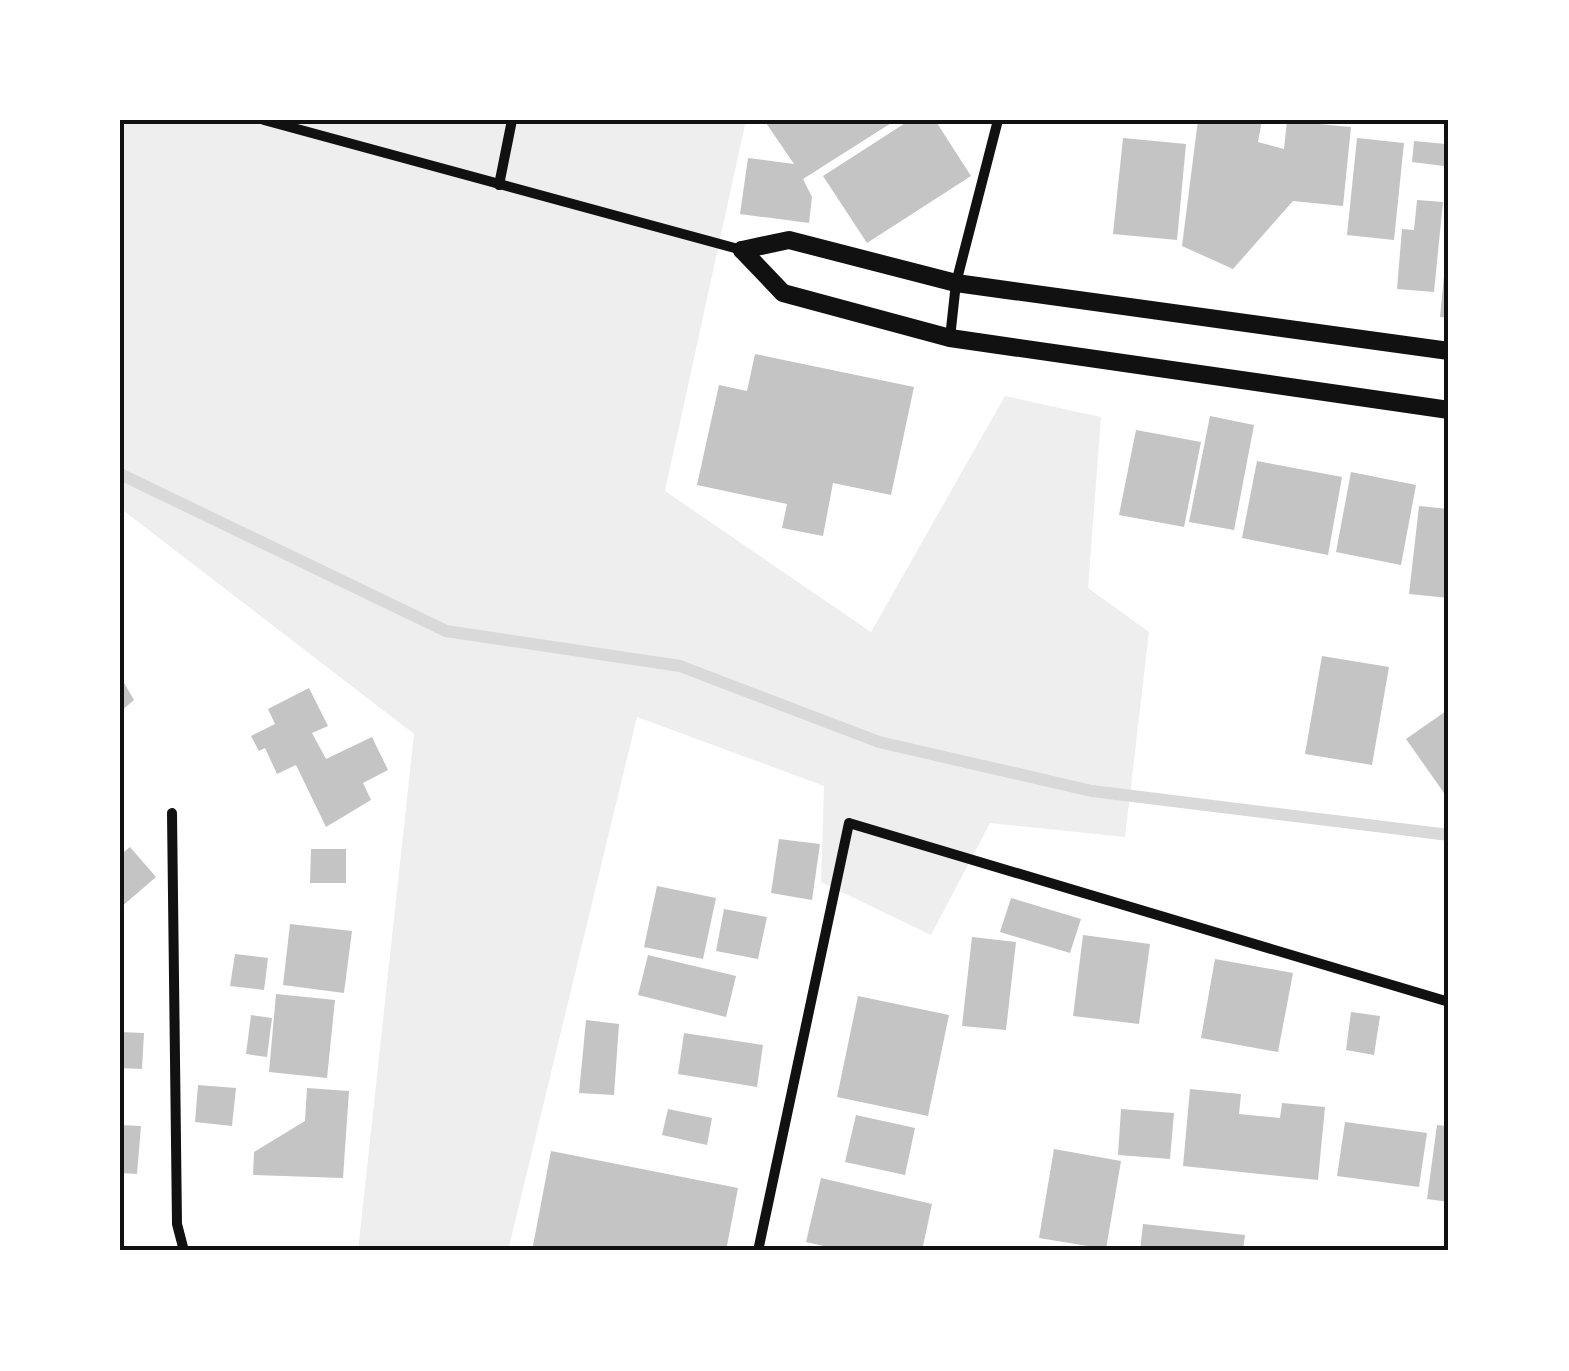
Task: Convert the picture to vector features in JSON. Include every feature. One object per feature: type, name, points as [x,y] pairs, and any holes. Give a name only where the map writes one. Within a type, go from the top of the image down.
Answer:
[{"type":"street","points":[[264,120],[742,250],[789,240],[956,284],[1449,351]]},
{"type":"street","points":[[499,185],[512,120]]},
{"type":"street","points":[[950,338],[956,284],[998,120]]},
{"type":"street","points":[[742,250],[782,294],[950,338],[1449,410]]},
{"type":"street","points":[[172,813],[178,1224],[184,1251]]},
{"type":"street","points":[[758,1251],[849,823],[1449,1002]]},
{"type":"shaded area","points":[[120,120],[746,120],[665,491],[871,632],[1005,396],[1101,417],[1088,588],[1149,632],[1125,837],[990,823],[931,935],[821,882],[824,786],[637,717],[508,1251],[358,1251],[414,734],[120,508]]},
{"type":"building","points":[[764,120],[896,120],[803,179],[812,197],[809,223],[740,214],[748,158],[794,164]]},
{"type":"building","points":[[910,120],[935,120],[971,176],[867,243],[823,176]]},
{"type":"building","points":[[1198,120],[1262,120],[1258,142],[1284,149],[1287,121],[1351,127],[1343,206],[1293,201],[1233,269],[1182,246]]},
{"type":"building","points":[[1123,138],[1186,144],[1177,240],[1113,234]]},
{"type":"building","points":[[1357,138],[1404,143],[1394,240],[1347,235]]},
{"type":"building","points":[[1414,141],[1446,144],[1444,166],[1412,162]]},
{"type":"building","points":[[1417,200],[1443,202],[1434,292],[1397,289],[1402,229],[1414,230]]},
{"type":"building","points":[[1449,254],[1449,318],[1440,317]]},
{"type":"building","points":[[755,354],[914,387],[891,495],[833,483],[823,536],[782,528],[787,504],[697,485],[719,385],[747,391]]},
{"type":"building","points":[[1210,416],[1254,425],[1234,530],[1189,522]]},
{"type":"building","points":[[1136,430],[1201,442],[1184,527],[1119,515]]},
{"type":"building","points":[[1257,461],[1342,477],[1328,555],[1242,538]]},
{"type":"building","points":[[1351,472],[1416,485],[1401,565],[1336,552]]},
{"type":"building","points":[[1419,506],[1449,509],[1449,598],[1409,594]]},
{"type":"building","points":[[1322,656],[1389,667],[1372,765],[1305,754]]},
{"type":"building","points":[[120,676],[134,700],[120,712]]},
{"type":"building","points":[[309,688],[328,726],[312,733],[326,759],[372,737],[388,770],[363,783],[371,800],[326,827],[296,765],[277,774],[265,748],[259,751],[251,736],[275,724],[268,709]]},
{"type":"building","points":[[1449,709],[1449,800],[1406,739]]},
{"type":"building","points":[[779,839],[820,844],[812,900],[771,893]]},
{"type":"building","points":[[130,847],[156,877],[120,908],[120,855]]},
{"type":"building","points":[[311,849],[346,849],[346,883],[310,883]]},
{"type":"building","points":[[657,886],[716,898],[703,959],[644,947]]},
{"type":"building","points":[[1011,898],[1081,919],[1070,953],[1000,932]]},
{"type":"building","points":[[724,909],[767,917],[758,959],[716,951]]},
{"type":"building","points":[[290,924],[352,931],[344,993],[283,985]]},
{"type":"building","points":[[1083,935],[1150,944],[1139,1024],[1073,1016]]},
{"type":"building","points":[[972,937],[1016,942],[1006,1030],[962,1026]]},
{"type":"building","points":[[235,954],[268,958],[264,990],[230,986]]},
{"type":"building","points":[[648,955],[736,976],[726,1017],[638,995]]},
{"type":"building","points":[[1215,959],[1293,973],[1278,1052],[1201,1038]]},
{"type":"building","points":[[276,994],[335,1000],[327,1078],[269,1072]]},
{"type":"building","points":[[858,996],[949,1015],[928,1116],[837,1097]]},
{"type":"building","points":[[1351,1012],[1380,1016],[1374,1055],[1346,1050]]},
{"type":"building","points":[[251,1015],[272,1018],[267,1057],[246,1054]]},
{"type":"building","points":[[586,1020],[619,1024],[614,1095],[579,1093]]},
{"type":"building","points":[[120,1032],[144,1033],[142,1069],[120,1068]]},
{"type":"building","points":[[684,1033],[763,1045],[757,1087],[678,1074]]},
{"type":"building","points":[[198,1085],[236,1088],[232,1126],[195,1122]]},
{"type":"building","points":[[307,1088],[349,1091],[343,1178],[253,1175],[254,1152],[305,1121]]},
{"type":"building","points":[[1190,1089],[1241,1094],[1239,1114],[1280,1118],[1282,1103],[1325,1107],[1318,1180],[1183,1166]]},
{"type":"building","points":[[668,1109],[712,1118],[707,1145],[662,1135]]},
{"type":"building","points":[[1121,1109],[1174,1113],[1170,1159],[1118,1155]]},
{"type":"building","points":[[856,1115],[915,1128],[905,1175],[845,1162]]},
{"type":"building","points":[[1345,1122],[1427,1133],[1419,1187],[1337,1176]]},
{"type":"building","points":[[120,1125],[141,1126],[137,1174],[120,1173]]},
{"type":"building","points":[[1437,1125],[1449,1126],[1449,1202],[1427,1199]]},
{"type":"building","points":[[1054,1149],[1121,1161],[1106,1249],[1039,1238]]},
{"type":"building","points":[[551,1151],[738,1188],[726,1251],[532,1251]]},
{"type":"building","points":[[821,1178],[932,1204],[922,1251],[846,1251],[806,1242]]},
{"type":"building","points":[[1143,1224],[1245,1235],[1243,1251],[1140,1251]]},
{"type":"waterway","points":[[120,474],[446,631],[680,666],[879,742],[1092,791],[1449,835]]}]
